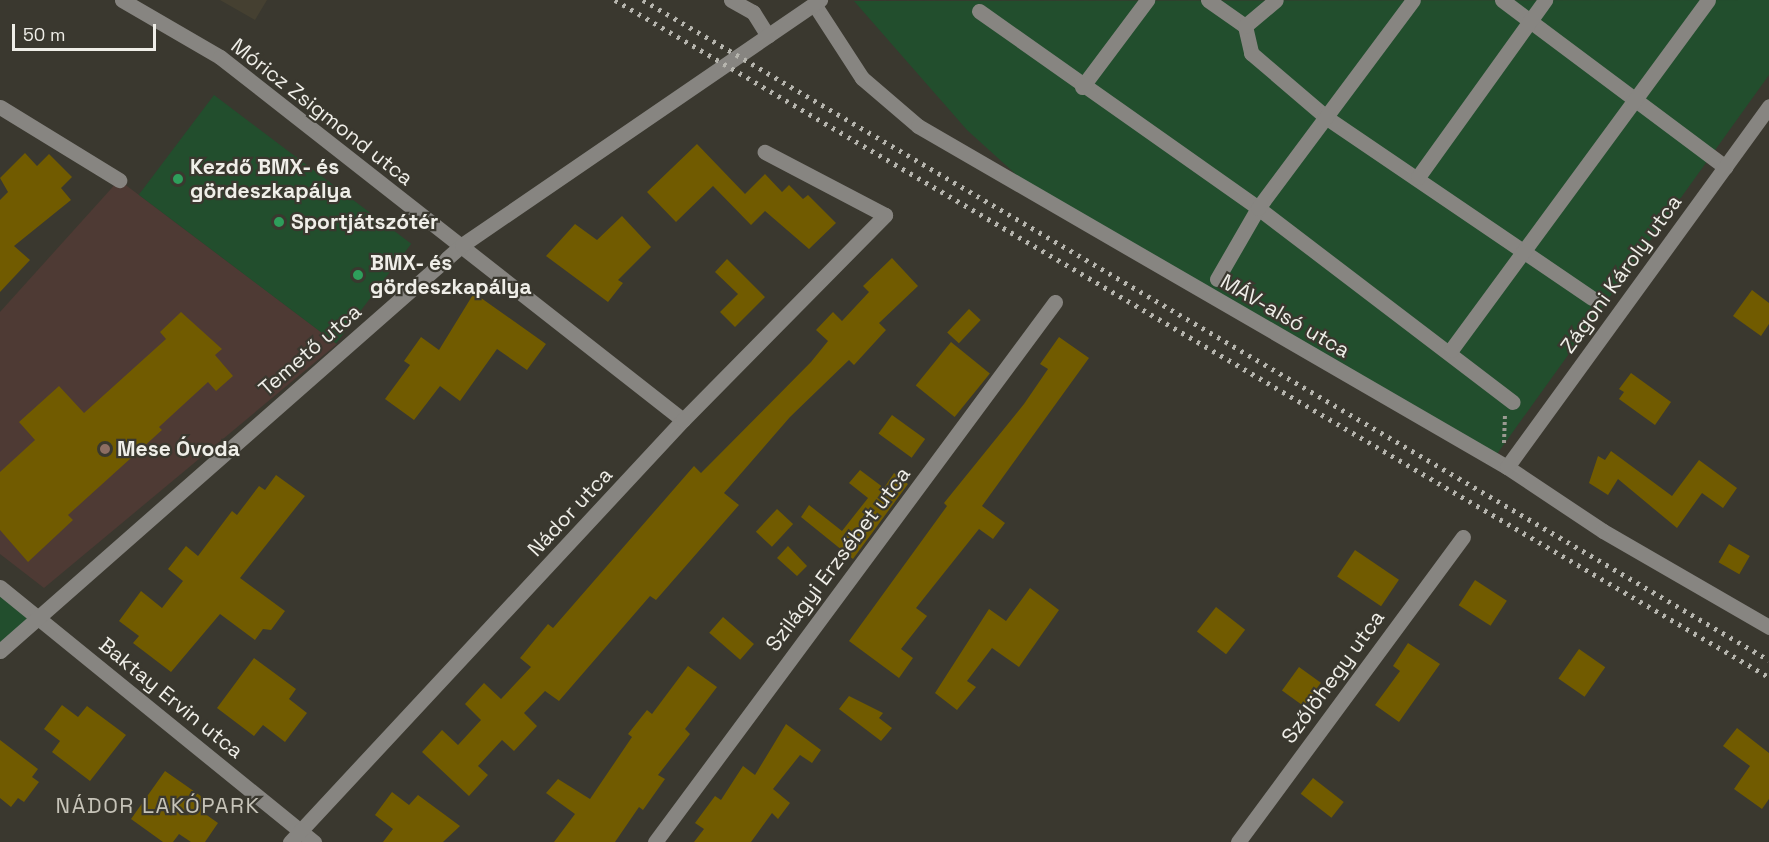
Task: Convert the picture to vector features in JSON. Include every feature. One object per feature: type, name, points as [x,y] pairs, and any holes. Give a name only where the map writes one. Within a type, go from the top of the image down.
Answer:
[{"type":"street","name":"Móricz Zsigmond utca","points":[[122,0],[220,57],[683,420]]},
{"type":"street","points":[[731,0],[753,12],[768,36]]},
{"type":"street","points":[[1082,87],[1147,0]]},
{"type":"street","points":[[1208,0],[1245,26],[1251,53],[1327,118],[1418,177],[1592,298]]},
{"type":"street","points":[[1245,26],[1276,0]]},
{"type":"street","points":[[1217,279],[1258,208],[1413,0]]},
{"type":"street","points":[[1502,0],[1637,96],[1725,167]]},
{"type":"street","points":[[1418,177],[1545,0]]},
{"type":"street","points":[[1451,350],[1522,250],[1708,0]]},
{"type":"street","name":"Temető utca","points":[[0,651],[37,615],[462,245],[727,66],[817,2]]},
{"type":"street","name":"MÁV-alsó utca","points":[[817,2],[862,78],[918,126],[1509,464],[1603,531],[1769,627]]},
{"type":"street","points":[[979,11],[1082,87],[1258,208],[1451,350],[1513,402]]},
{"type":"street","name":"Zágoni Károly utca","points":[[1509,464],[1769,106]]},
{"type":"street","points":[[0,107],[119,180]]},
{"type":"street","name":"Nádor utca","points":[[296,837],[683,420],[885,215],[765,152]]},
{"type":"street","name":"Szilágyi Erzsébet utca","points":[[655,842],[1055,302]]},
{"type":"street","name":"Szőlöhegy utca","points":[[1238,842],[1463,537]]},
{"type":"street","name":"Baktay Ervin utca","points":[[0,587],[37,615],[296,837],[314,842]]},
{"type":"path","points":[[1509,464],[1502,419],[1513,402]]},
{"type":"shaded area","points":[[220,0],[267,0],[255,20]]},
{"type":"shaded area","name":"Mese Óvoda","points":[[119,180],[337,344],[44,588],[0,554],[0,312]]},
{"type":"green space","points":[[1769,0],[1769,75],[1497,454],[1065,219],[967,130],[854,1]]},
{"type":"green space","name":"Sportjátszótér","points":[[214,95],[411,244],[336,343],[139,195]]},
{"type":"green space","points":[[0,587],[37,615],[0,647]]},
{"type":"building","points":[[697,144],[745,194],[765,174],[782,192],[789,185],[803,199],[808,195],[836,223],[809,249],[765,211],[751,225],[713,186],[676,222],[647,192]]},
{"type":"building","points":[[25,153],[37,166],[49,154],[72,177],[61,188],[71,200],[14,246],[30,260],[0,292],[0,200],[8,192],[0,178]]},
{"type":"building","points":[[622,216],[651,247],[618,280],[623,283],[608,302],[546,256],[575,224],[597,240]]},
{"type":"building","points":[[892,258],[918,286],[879,323],[886,330],[854,365],[849,360],[790,417],[724,493],[739,505],[656,600],[650,596],[559,701],[545,691],[524,713],[537,726],[514,751],[502,740],[478,766],[488,775],[469,796],[422,752],[442,730],[458,745],[481,720],[465,704],[484,683],[501,699],[531,667],[520,658],[548,624],[553,628],[694,466],[701,473],[811,362],[828,341],[816,330],[833,312],[842,321],[869,292],[863,286]]},
{"type":"building","points":[[727,259],[765,297],[735,327],[720,312],[738,294],[715,272]]},
{"type":"building","points":[[1752,290],[1769,303],[1769,324],[1761,336],[1733,316]]},
{"type":"building","points":[[474,293],[546,344],[527,370],[497,349],[460,401],[440,386],[414,420],[385,399],[410,365],[404,361],[421,337],[439,350]]},
{"type":"building","points":[[969,309],[981,320],[959,343],[947,332]]},
{"type":"building","points":[[181,312],[222,349],[215,355],[233,376],[216,391],[208,382],[159,427],[162,430],[68,515],[73,520],[28,562],[0,530],[0,472],[35,440],[19,422],[59,386],[84,413],[166,339],[160,332]]},
{"type":"building","points":[[1059,337],[1089,358],[982,506],[1005,523],[993,539],[979,529],[916,608],[927,616],[901,649],[913,658],[899,678],[849,641],[947,506],[944,503],[1024,404],[1048,369],[1040,364]]},
{"type":"building","points":[[951,342],[990,373],[955,417],[916,386]]},
{"type":"building","points":[[1631,373],[1671,402],[1655,425],[1619,399],[1624,392],[1619,389]]},
{"type":"building","points":[[892,415],[925,439],[912,458],[878,434]]},
{"type":"building","points":[[1611,451],[1672,496],[1699,460],[1737,488],[1723,508],[1702,493],[1677,528],[1618,479],[1608,495],[1589,483],[1598,456],[1605,460]]},
{"type":"building","points":[[860,470],[884,488],[894,473],[908,484],[853,559],[801,517],[809,505],[842,531],[868,498],[849,483]]},
{"type":"building","points":[[276,475],[305,496],[240,578],[285,611],[271,630],[263,629],[255,640],[220,614],[171,672],[133,643],[139,636],[119,621],[141,591],[162,608],[183,581],[168,569],[186,546],[198,556],[232,511],[237,515],[259,486],[265,490]]},
{"type":"building","points":[[777,509],[793,524],[772,547],[756,532]]},
{"type":"building","points":[[1729,544],[1750,556],[1739,574],[1718,562]]},
{"type":"building","points":[[788,546],[807,566],[797,576],[777,558]]},
{"type":"building","points":[[1355,550],[1399,580],[1381,606],[1337,577]]},
{"type":"building","points":[[1475,580],[1507,601],[1491,626],[1459,605]]},
{"type":"building","points":[[1030,588],[1059,610],[1019,667],[992,648],[967,681],[976,687],[957,710],[935,693],[989,609],[1006,621]]},
{"type":"building","points":[[1216,607],[1245,630],[1226,654],[1197,631]]},
{"type":"building","points":[[723,617],[754,644],[740,660],[709,633]]},
{"type":"building","points":[[1408,643],[1440,664],[1399,722],[1375,705],[1400,671],[1393,666]]},
{"type":"building","points":[[1579,649],[1605,667],[1585,697],[1558,678]]},
{"type":"building","points":[[254,658],[296,689],[289,699],[307,713],[285,742],[263,725],[254,736],[217,708]]},
{"type":"building","points":[[688,666],[717,687],[685,729],[690,734],[658,775],[665,779],[643,810],[639,807],[615,842],[554,842],[575,814],[546,793],[558,779],[590,799],[632,737],[628,734],[647,710],[652,714]]},
{"type":"building","points":[[1299,667],[1321,683],[1304,706],[1282,690]]},
{"type":"building","points":[[849,696],[883,713],[879,718],[892,728],[881,741],[839,709]]},
{"type":"building","points":[[62,705],[78,717],[87,706],[126,735],[90,781],[52,752],[60,741],[44,729]]},
{"type":"building","points":[[786,724],[821,750],[812,763],[800,755],[773,789],[790,803],[778,819],[772,813],[751,842],[694,842],[704,829],[695,823],[715,796],[721,800],[743,766],[755,775]]},
{"type":"building","points":[[1737,728],[1769,753],[1769,799],[1762,809],[1734,789],[1750,766],[1723,746]]},
{"type":"building","points":[[0,740],[38,769],[32,777],[39,782],[24,802],[18,798],[11,807],[0,798]]},
{"type":"building","points":[[165,771],[208,801],[201,811],[218,823],[205,842],[191,842],[179,834],[173,842],[163,842],[131,819]]},
{"type":"building","points":[[1313,778],[1344,802],[1331,818],[1301,794]]},
{"type":"building","points":[[392,792],[409,805],[418,795],[460,826],[443,842],[383,842],[393,829],[375,815]]},
{"type":"railway","points":[[615,0],[1769,677]]},
{"type":"railway","points":[[643,0],[1769,660]]},
{"type":"place","name":"Kezdő BMX- és gördeszkapálya","points":[[178,179]]},
{"type":"place","name":"Sportjátszótér","points":[[279,222]]},
{"type":"place","name":"BMX- és gördeszkapálya","points":[[358,275]]},
{"type":"place","name":"Mese Óvoda","points":[[105,449]]},
{"type":"district","name":"NÁDOR LAKÓPARK","points":[[158,806]]}]
